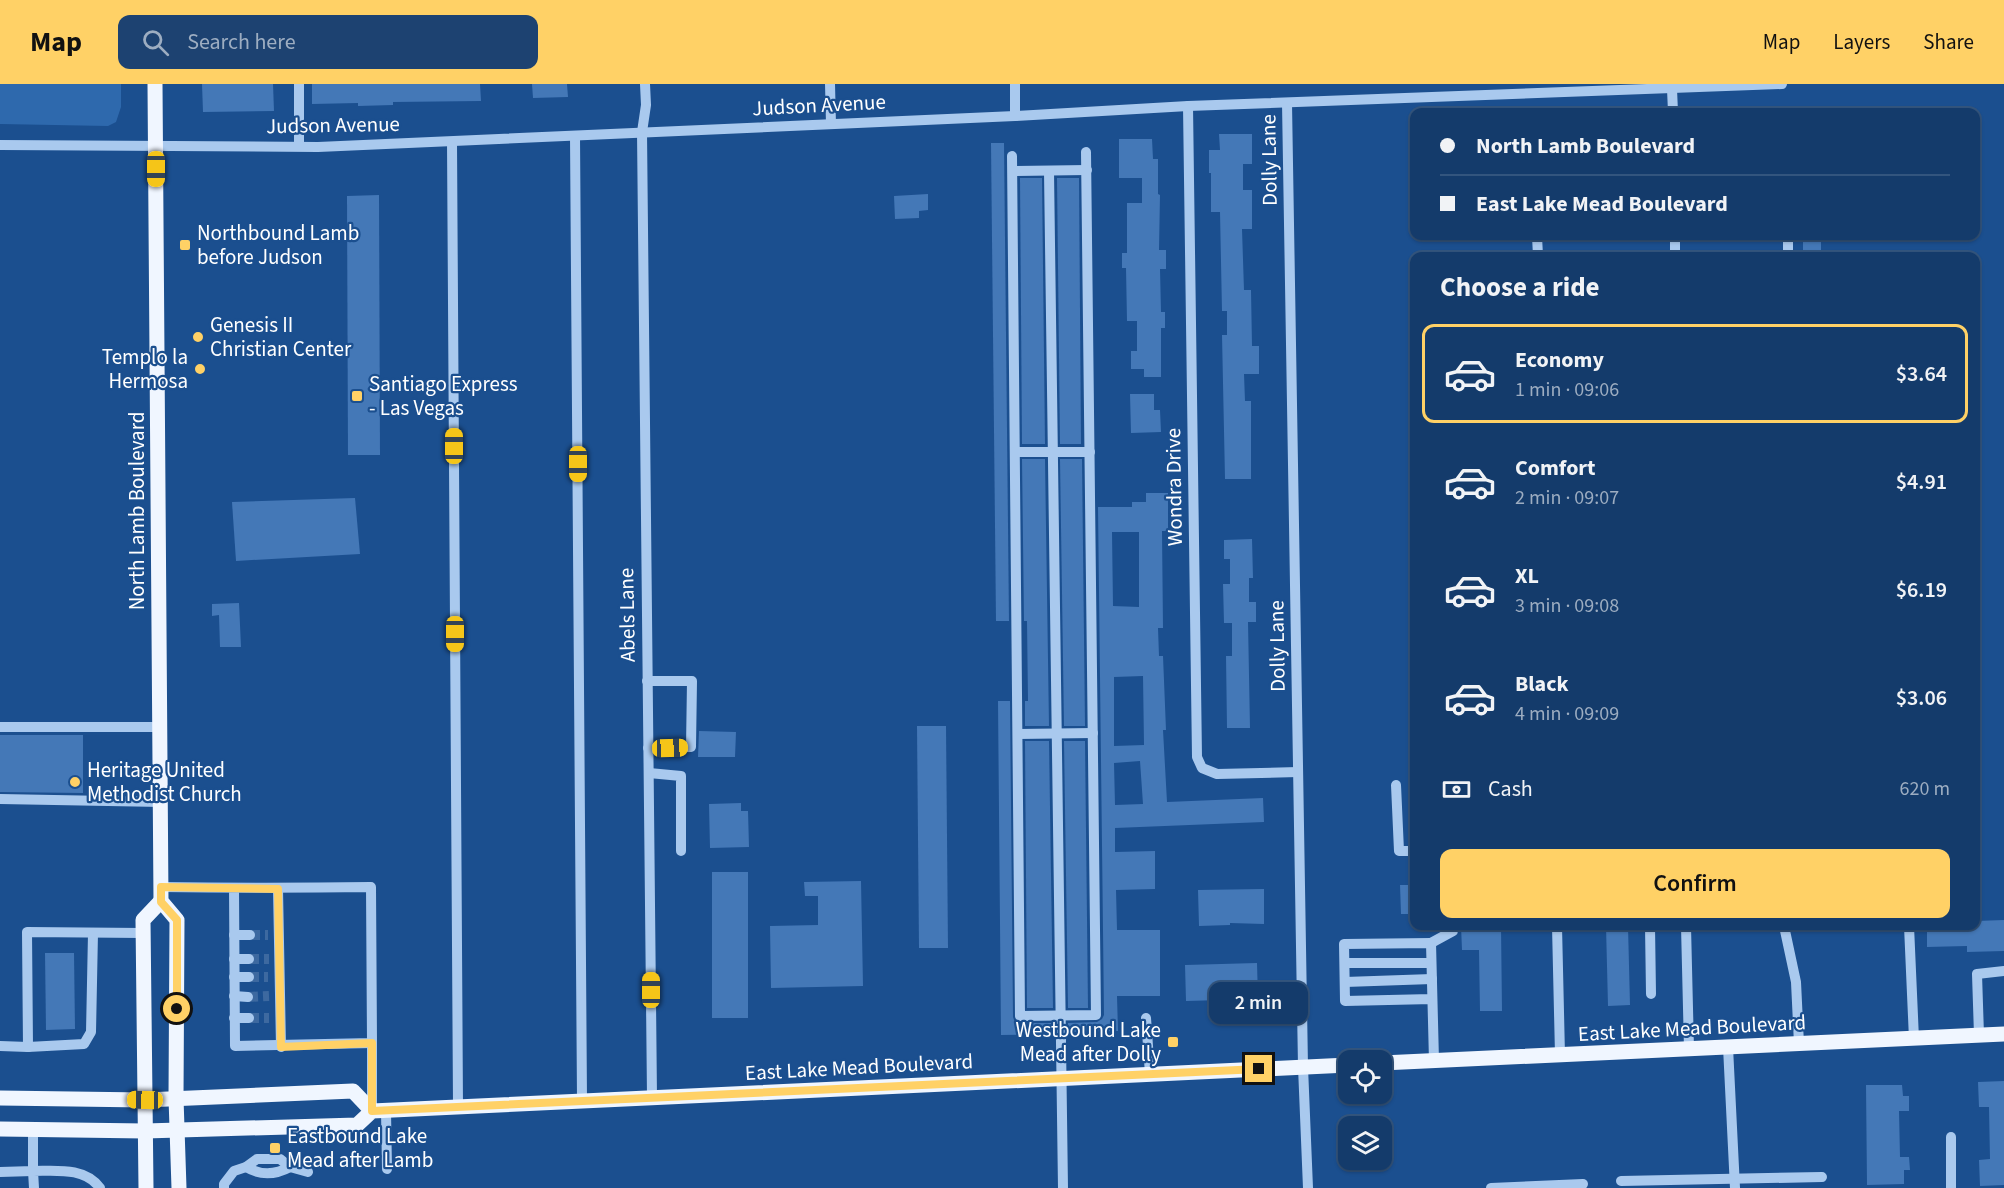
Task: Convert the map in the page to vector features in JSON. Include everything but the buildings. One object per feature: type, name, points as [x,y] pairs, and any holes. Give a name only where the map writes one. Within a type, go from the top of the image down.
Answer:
[{"type":"main road","name":"North Lamb Boulevard","points":[[155,84],[161,894]]},
{"type":"main road","points":[[146,1188],[143,920],[161,894],[177,920],[176,1098],[179,1188]]},
{"type":"main road","name":"East Lake Mead Boulevard","points":[[1392,1063],[2004,1034]]},
{"type":"main road","name":"East Lake Mead Boulevard","points":[[0,1129],[177,1131],[357,1125],[379,1111],[458,1106],[1338,1065]]},
{"type":"main road","points":[[0,1098],[145,1100],[353,1091],[379,1111]]},
{"type":"street","points":[[298,84],[299,146]]},
{"type":"street","name":"Abels Lane","points":[[645,84],[646,105],[642,132],[652,1097]]},
{"type":"street","points":[[830,84],[831,124]]},
{"type":"street","points":[[1015,84],[1015,116]]},
{"type":"street","name":"Judson Avenue","points":[[0,145],[299,146],[452,142],[1588,88],[1782,84]]},
{"type":"street","points":[[1672,88],[1672,108]]},
{"type":"street","name":"Dolly Lane","points":[[1287,103],[1303,1067],[1308,1188]]},
{"type":"street","name":"Wondra Drive","points":[[1188,106],[1197,758],[1202,768],[1217,774],[1298,772]]},
{"type":"street","points":[[575,136],[582,1100]]},
{"type":"street","points":[[452,142],[458,1106]]},
{"type":"street","points":[[1012,156],[1020,1016],[1096,1016],[1086,152]]},
{"type":"street","points":[[1013,171],[1087,170]]},
{"type":"street","points":[[1049,171],[1063,1188]]},
{"type":"street","points":[[1015,452],[1090,452]]},
{"type":"street","points":[[648,681],[692,681],[691,747],[648,748]]},
{"type":"street","points":[[0,727],[160,727]]},
{"type":"street","points":[[1018,734],[1093,733]]},
{"type":"street","points":[[649,773],[681,776],[681,851]]},
{"type":"street","points":[[1396,785],[1399,851],[1410,851]]},
{"type":"street","points":[[0,800],[162,802]]},
{"type":"street","points":[[161,894],[234,888],[371,887],[372,1043],[387,1169]]},
{"type":"street","points":[[234,888],[235,1046],[281,1047],[372,1043]]},
{"type":"street","points":[[278,889],[274,935],[274,977],[275,996],[281,1018],[281,1047]]},
{"type":"street","points":[[1432,999],[1345,1001],[1344,944],[1431,943],[1453,930]]},
{"type":"street","points":[[1557,930],[1560,1055]]},
{"type":"street","points":[[1650,930],[1651,994]]},
{"type":"street","points":[[1686,930],[1689,1049]]},
{"type":"street","points":[[1785,930],[1796,982],[1799,1044]]},
{"type":"street","points":[[1909,930],[1914,1039]]},
{"type":"street","points":[[28,1047],[27,932],[143,933]]},
{"type":"street","points":[[0,1046],[84,1044],[91,1032],[93,933]]},
{"type":"street","points":[[234,935],[250,935]]},
{"type":"street","points":[[1431,943],[1434,1061]]},
{"type":"street","points":[[234,959],[249,959]]},
{"type":"street","points":[[1345,963],[1431,963]]},
{"type":"street","points":[[1979,1035],[1977,974],[2004,971]]},
{"type":"street","points":[[234,977],[249,977]]},
{"type":"street","points":[[1345,982],[1432,980]]},
{"type":"street","points":[[234,996],[248,997]]},
{"type":"street","points":[[234,1018],[249,1018]]},
{"type":"street","points":[[269,1018],[281,1018]]},
{"type":"street","points":[[1146,1018],[1150,1074]]},
{"type":"street","points":[[1728,1047],[1735,1183]]},
{"type":"street","points":[[33,1130],[34,1188]]},
{"type":"street","points":[[1951,1137],[1951,1188]]},
{"type":"street","points":[[224,1188],[224,1184],[234,1171],[246,1167],[256,1159],[280,1159],[290,1167],[308,1172]]},
{"type":"street","points":[[0,1172],[71,1171],[94,1180],[100,1188]]},
{"type":"street","points":[[1621,1181],[1735,1183],[1822,1177]]},
{"type":"street","points":[[1491,1188],[1583,1184]]},
{"type":"shaded area","points":[[0,84],[121,84],[121,107],[116,122],[108,126],[0,124]]},
{"type":"tunnel","points":[[250,935],[268,935]]},
{"type":"tunnel","points":[[249,959],[269,959]]},
{"type":"tunnel","points":[[249,977],[268,977]]},
{"type":"tunnel","points":[[248,997],[269,996]]},
{"type":"tunnel","points":[[249,1018],[269,1018]]},
{"type":"place","name":"Northbound Lamb before Judson","points":[[185,245]]},
{"type":"place","name":"Genesis II Christian Center","points":[[198,337]]},
{"type":"place","name":"Templo la Hermosa","points":[[200,369]]},
{"type":"place","name":"Santiago Express - Las Vegas","points":[[357,396]]},
{"type":"place","name":"Heritage United Methodist Church","points":[[75,782]]},
{"type":"place","name":"Westbound Lake Mead after Dolly","points":[[1173,1042]]},
{"type":"place","name":"Eastbound Lake Mead after Lamb","points":[[275,1148]]},
{"type":"route","points":[[177,1009],[177,920],[161,902],[161,887],[278,889],[281,1047],[372,1043],[372,1111],[1259,1069]]}]
